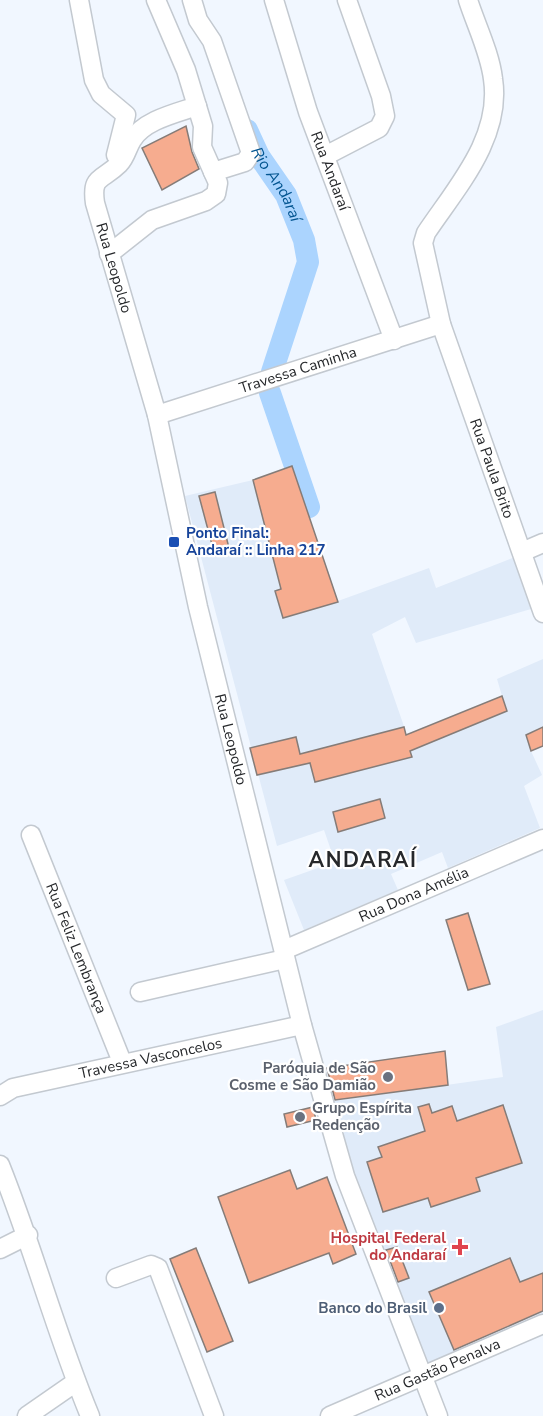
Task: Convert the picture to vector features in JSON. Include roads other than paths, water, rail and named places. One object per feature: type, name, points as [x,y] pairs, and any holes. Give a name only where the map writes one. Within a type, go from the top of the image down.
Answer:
[{"type":"street","points":[[79,0],[94,81],[101,94],[126,115],[112,172]]},
{"type":"street","points":[[109,254],[152,220],[206,201],[216,194],[218,183],[202,147],[204,138],[186,70],[156,0]]},
{"type":"street","points":[[192,0],[198,20],[212,41],[251,153],[245,162],[213,172]]},
{"type":"street","name":"Rua Andaraí","points":[[274,0],[308,112],[394,340]]},
{"type":"street","points":[[325,156],[379,128],[384,116],[381,96],[346,0]]},
{"type":"street","name":"Rua Paula Brito","points":[[468,0],[493,79],[493,108],[482,143],[469,172],[426,233],[423,243],[441,324],[543,613]]},
{"type":"street","name":"Rua Leopoldo","points":[[197,106],[151,123],[138,132],[122,161],[112,172],[96,181],[93,189],[109,254],[157,415],[198,606],[302,1025],[345,1176],[438,1416]]},
{"type":"street","name":"Travessa Caminha","points":[[157,415],[441,324]]},
{"type":"street","points":[[522,552],[543,543]]},
{"type":"street","name":"Rua Feliz Lembrança","points":[[31,835],[122,1062]]},
{"type":"street","name":"Rua Dona Amélia","points":[[140,992],[284,954],[543,838]]},
{"type":"street","name":"Travessa Vasconcelos","points":[[0,1096],[13,1088],[122,1062],[302,1025]]},
{"type":"street","points":[[0,1164],[28,1235],[76,1382],[90,1416]]},
{"type":"street","points":[[0,1249],[28,1235]]},
{"type":"street","points":[[116,1278],[151,1265],[158,1268],[214,1416]]},
{"type":"street","name":"Rua Gastão Penalva","points":[[330,1416],[543,1324]]},
{"type":"street","points":[[27,1416],[76,1382]]},
{"type":"waterway","name":"Rio Andaraí","points":[[247,130],[259,156],[286,195],[304,240],[308,262],[272,372]]},
{"type":"waterway","name":"Rio Andaraí","points":[[270,393],[309,507]]},
{"type":"place","name":"Ponto Final: Andaraí :: Linha 217","points":[[174,542]]},
{"type":"place","name":"Paróquia de São Cosme e São Damião","points":[[388,1077]]},
{"type":"place","name":"Grupo Espírita Redenção","points":[[300,1117]]},
{"type":"place","name":"Hospital Federal do Andaraí","points":[[460,1247]]},
{"type":"place","name":"Banco do Brasil","points":[[439,1308]]},
{"type":"district","name":"ANDARAÍ","points":[[363,860]]}]
